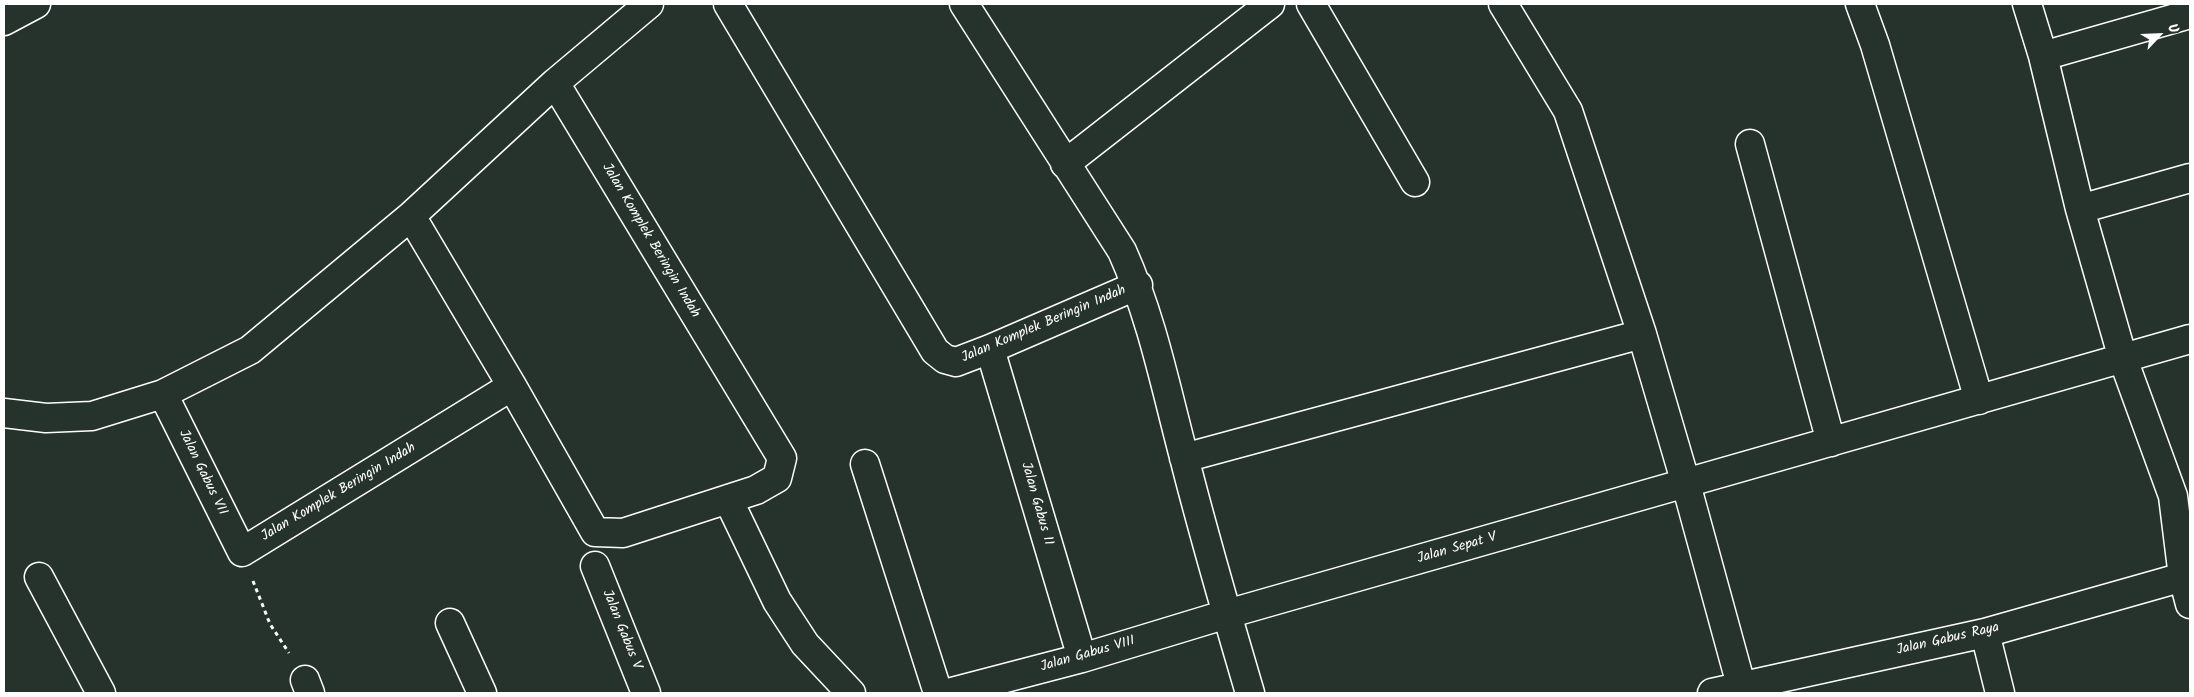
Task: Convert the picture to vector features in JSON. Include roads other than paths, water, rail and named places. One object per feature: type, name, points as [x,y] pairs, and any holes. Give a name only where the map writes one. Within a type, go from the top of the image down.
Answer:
[{"type":"street","points":[[4,21],[36,4]]},
{"type":"street","points":[[4,414],[46,418],[92,416],[163,394],[250,350],[411,216],[555,83],[649,4]]},
{"type":"street","name":"Jalan Komplek Beringin Indah","points":[[728,4],[935,351],[945,359],[956,362],[1138,285],[1122,250],[964,4]]},
{"type":"street","points":[[1065,164],[1270,4]]},
{"type":"street","points":[[1311,4],[1415,182]]},
{"type":"street","points":[[1503,4],[1568,111],[1642,334],[1686,484],[1741,685]]},
{"type":"street","points":[[1860,4],[1875,45],[1979,400]]},
{"type":"street","points":[[2028,4],[2043,56],[2080,209],[2123,359],[2182,493],[2183,577],[2190,604]]},
{"type":"street","points":[[2043,56],[2190,14]]},
{"type":"street","name":"Jalan Komplek Beringin Indah","points":[[411,216],[512,386],[595,532],[623,533],[756,490],[777,478],[782,458],[555,83]]},
{"type":"street","points":[[1750,144],[1831,442]]},
{"type":"street","points":[[2080,209],[2190,178]]},
{"type":"street","points":[[1138,285],[1152,326],[1184,458],[1250,693]]},
{"type":"street","points":[[1184,458],[1642,334]]},
{"type":"street","name":"Jalan Sepat V","points":[[1227,614],[2190,339]]},
{"type":"street","name":"Jalan Gabus II","points":[[990,349],[1082,658]]},
{"type":"street","name":"Jalan Komplek Beringin Indah","points":[[242,552],[512,386]]},
{"type":"street","name":"Jalan Gabus VII","points":[[163,394],[242,552]]},
{"type":"street","points":[[865,464],[938,693]]},
{"type":"street","points":[[728,500],[777,601],[805,644],[851,693]]},
{"type":"street","name":"Jalan Gabus V","points":[[595,566],[646,693]]},
{"type":"street","points":[[39,577],[101,693]]},
{"type":"street","name":"Jalan Gabus Raya","points":[[1712,693],[1741,685],[1985,633],[2183,577]]},
{"type":"street","name":"Jalan Gabus VIII","points":[[948,693],[1082,658],[1227,614]]},
{"type":"street","points":[[450,623],[482,693]]},
{"type":"street","points":[[1985,633],[2000,693]]}]
